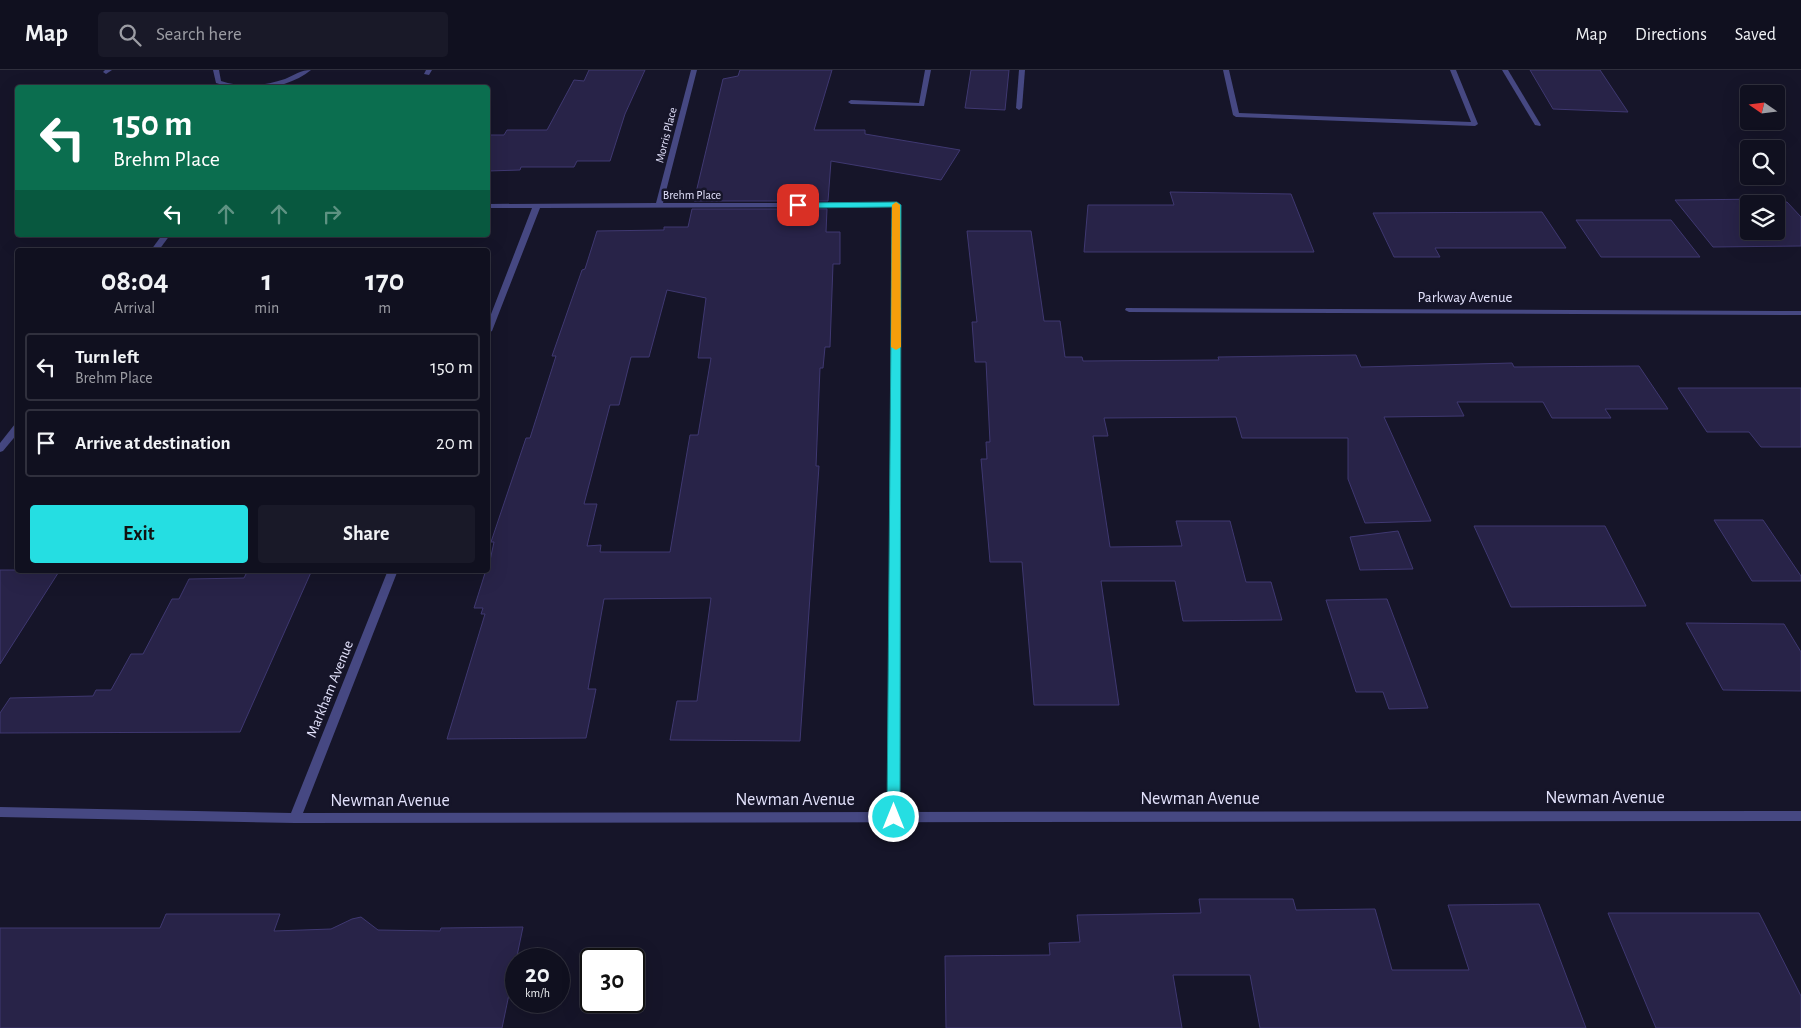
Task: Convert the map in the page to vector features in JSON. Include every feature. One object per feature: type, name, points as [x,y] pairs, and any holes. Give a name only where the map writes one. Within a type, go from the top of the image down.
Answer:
[{"type":"street","points":[[216,70],[218,82],[226,85]]},
{"type":"street","points":[[269,85],[293,80],[308,70]]},
{"type":"street","name":"Morris Place","points":[[659,206],[694,70]]},
{"type":"street","points":[[851,102],[922,105],[928,70]]},
{"type":"street","points":[[1019,108],[1022,70]]},
{"type":"street","points":[[1226,70],[1236,115],[1476,124],[1453,70]]},
{"type":"street","points":[[1504,70],[1538,125]]},
{"type":"street","name":"Brehm Place","points":[[490,206],[897,205],[894,817]]},
{"type":"street","points":[[490,326],[537,206]]},
{"type":"street","points":[[156,248],[165,237]]},
{"type":"street","name":"Parkway Avenue","points":[[1129,310],[1801,313]]},
{"type":"street","points":[[0,449],[15,430]]},
{"type":"street","name":"Markham Avenue","points":[[295,818],[392,573]]},
{"type":"street","name":"Newman Avenue","points":[[0,812],[295,818],[1801,816]]},
{"type":"building","points":[[589,70],[645,70],[625,114],[610,161],[577,161],[574,167],[521,167],[520,170],[490,171],[490,135],[504,135],[507,130],[547,130],[574,80],[584,81]]},
{"type":"building","points":[[740,70],[832,70],[814,130],[865,130],[865,134],[960,150],[941,180],[831,161],[828,201],[694,201],[723,79],[738,76]]},
{"type":"building","points":[[971,70],[1009,70],[1005,110],[965,108]]},
{"type":"building","points":[[1530,70],[1600,70],[1628,112],[1553,109]]},
{"type":"building","points":[[1170,192],[1291,194],[1314,252],[1084,252],[1088,205],[1174,205]]},
{"type":"building","points":[[1740,199],[1740,240],[1785,240],[1785,202],[1801,217],[1801,246],[1713,247],[1675,200]]},
{"type":"building","points":[[692,209],[827,209],[826,232],[840,232],[840,264],[833,264],[830,347],[825,347],[823,368],[820,368],[816,466],[819,466],[800,741],[670,740],[677,701],[697,701],[711,598],[604,599],[588,689],[596,689],[586,738],[447,739],[485,614],[481,614],[483,608],[474,608],[485,573],[490,573],[490,561],[494,542],[491,542],[526,438],[530,438],[556,356],[552,356],[582,270],[585,269],[597,231],[664,230],[664,227],[688,227]],"holes":[[[667,290],[706,298],[698,358],[711,358],[698,435],[690,435],[670,552],[600,552],[601,545],[587,546],[597,504],[584,504],[610,405],[619,405],[631,357],[649,357]]]},
{"type":"building","points":[[1542,212],[1566,248],[1435,248],[1440,257],[1394,257],[1373,213]]},
{"type":"building","points":[[1576,220],[1671,220],[1700,257],[1601,257]]},
{"type":"building","points":[[967,231],[1031,231],[1044,321],[1060,321],[1065,357],[1082,357],[1083,361],[1219,360],[1218,357],[1356,355],[1361,367],[1512,363],[1514,367],[1639,366],[1668,409],[1605,409],[1611,418],[1552,418],[1543,402],[1457,402],[1464,416],[1384,417],[1431,521],[1365,523],[1348,479],[1348,438],[1242,438],[1236,417],[1104,418],[1108,436],[1093,436],[1110,547],[1182,546],[1176,521],[1230,521],[1246,582],[1271,582],[1282,620],[1183,621],[1175,581],[1101,581],[1119,705],[1034,705],[1022,562],[990,562],[981,459],[987,459],[986,442],[990,442],[986,362],[975,362],[972,322],[977,322]]},
{"type":"building","points":[[1678,388],[1801,388],[1801,447],[1761,447],[1749,432],[1707,432]]},
{"type":"building","points":[[1714,520],[1763,520],[1801,576],[1801,581],[1752,581]]},
{"type":"building","points":[[1474,526],[1605,526],[1646,606],[1511,607]]},
{"type":"building","points":[[1398,531],[1413,569],[1360,570],[1350,537]]},
{"type":"building","points":[[0,570],[15,570],[15,573],[58,573],[0,664]]},
{"type":"building","points":[[246,573],[311,573],[240,732],[0,733],[0,713],[10,698],[93,696],[96,690],[111,690],[131,654],[143,654],[172,599],[179,599],[189,579],[244,578]]},
{"type":"building","points":[[1387,599],[1428,708],[1389,709],[1383,692],[1356,692],[1326,600]]},
{"type":"building","points":[[1686,623],[1784,624],[1801,652],[1801,691],[1723,690]]},
{"type":"building","points":[[1199,899],[1293,899],[1296,910],[1375,909],[1392,970],[1469,970],[1448,905],[1539,904],[1586,1028],[1260,1028],[1250,975],[1173,975],[1182,1028],[946,1028],[945,956],[1050,955],[1049,943],[1080,942],[1077,915],[1201,913]]},
{"type":"building","points":[[1608,913],[1759,913],[1801,996],[1801,1028],[1656,1028]]},
{"type":"building","points":[[166,914],[280,914],[274,931],[331,929],[361,917],[378,930],[440,931],[441,928],[523,927],[519,948],[505,948],[505,1013],[502,1028],[0,1028],[0,928],[160,928]]},
{"type":"slow traffic","points":[[896,205],[896,347]]},
{"type":"route","points":[[798,205],[897,205],[894,817]]}]
